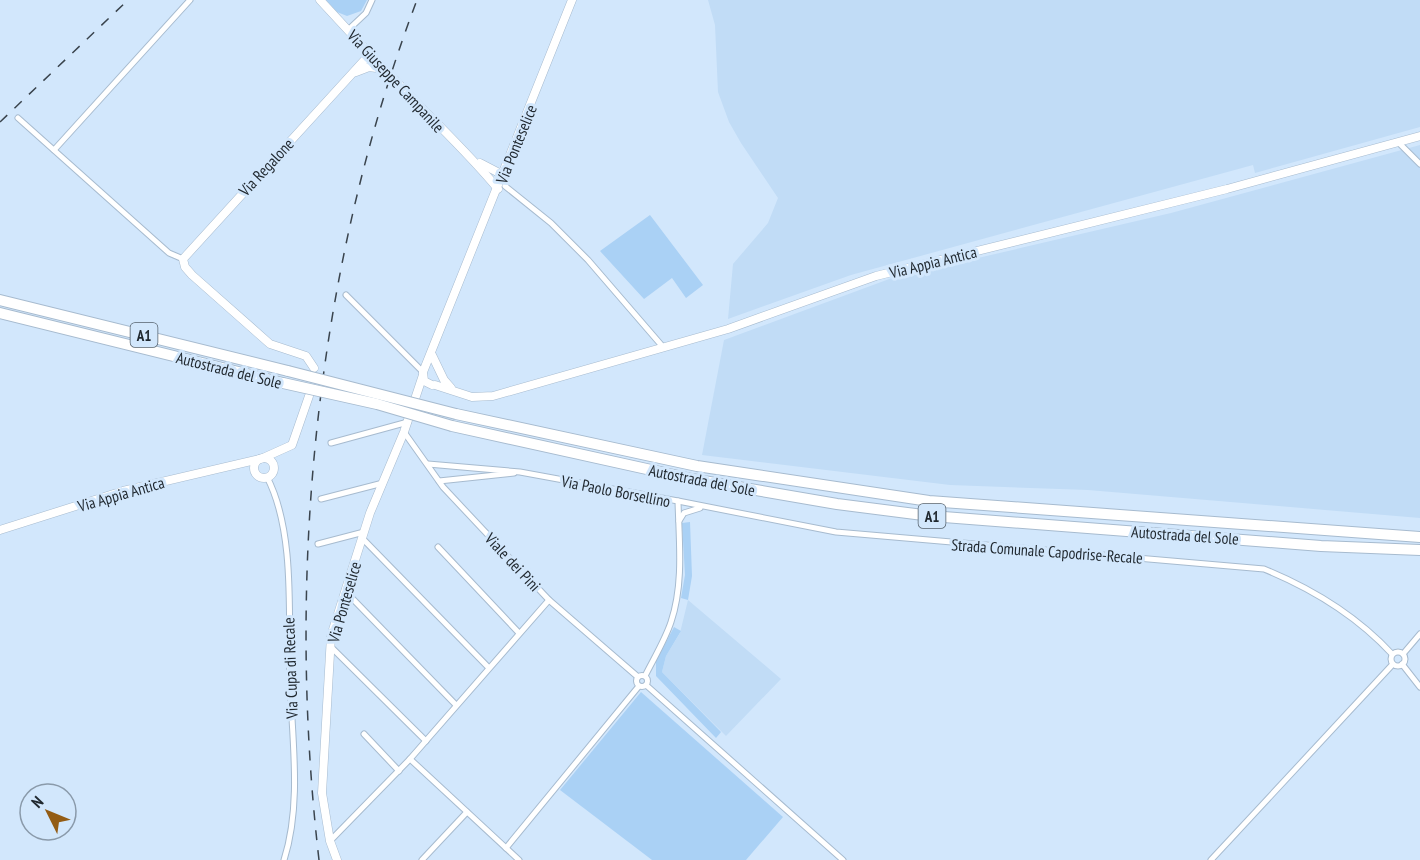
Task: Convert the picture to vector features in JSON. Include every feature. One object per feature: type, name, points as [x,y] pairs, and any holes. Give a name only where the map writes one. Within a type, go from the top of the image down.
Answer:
[{"type":"highway","name":"Autostrada del Sole","points":[[0,300],[456,414],[697,466],[929,501],[1420,537]]},
{"type":"highway","name":"Autostrada del Sole","points":[[0,313],[377,404],[452,426],[692,479],[837,504],[931,516],[1322,546],[1420,550]]},
{"type":"street","points":[[54,150],[190,0]]},
{"type":"street","name":"Via Giuseppe Campanile","points":[[320,0],[440,128],[501,187]]},
{"type":"street","points":[[348,30],[366,13],[372,0]]},
{"type":"street","name":"Via Ponteselice","points":[[337,860],[330,841],[322,794],[331,636],[363,535],[408,422],[424,373],[501,187],[503,175],[572,0]]},
{"type":"street","name":"Via Regalone","points":[[183,258],[370,54]]},
{"type":"street","points":[[350,76],[369,67],[384,69]]},
{"type":"street","points":[[18,118],[169,253],[183,258],[184,267],[192,275],[270,344],[306,356],[314,368]]},
{"type":"street","name":"Via Appia Antica","points":[[434,385],[472,397],[493,396],[728,329],[876,276],[1227,189],[1420,136]]},
{"type":"street","points":[[1398,142],[1420,164]]},
{"type":"street","name":"Via Giuseppe Campanile","points":[[474,159],[503,175]]},
{"type":"street","points":[[501,187],[551,223],[588,260],[663,347]]},
{"type":"street","points":[[346,295],[424,373],[426,383],[434,385]]},
{"type":"street","points":[[432,355],[452,389]]},
{"type":"street","points":[[424,373],[433,367],[440,372]]},
{"type":"street","points":[[419,392],[434,385],[440,372]]},
{"type":"street","points":[[244,463],[255,472],[267,477],[272,474],[276,457],[295,441],[309,396]]},
{"type":"street","points":[[330,443],[408,422]]},
{"type":"street","name":"Viale dei Pini","points":[[404,432],[439,481],[549,600],[638,677]]},
{"type":"street","name":"Via Appia Antica","points":[[0,530],[123,491],[262,459],[281,452]]},
{"type":"street","points":[[255,472],[255,463],[262,459],[271,460],[274,467]]},
{"type":"street","name":"Via Paolo Borsellino","points":[[428,464],[520,472],[678,501],[680,578],[676,601],[668,630],[645,676]]},
{"type":"street","name":"Via Paolo Borsellino","points":[[439,481],[520,472]]},
{"type":"street","name":"Via Cupa di Recale","points":[[267,477],[279,506],[286,554],[293,789],[290,829],[284,860]]},
{"type":"street","points":[[321,499],[383,483]]},
{"type":"street","name":"Strada Comunale Capodrise-Recale","points":[[678,501],[836,532],[1264,568],[1299,584],[1347,613],[1374,634],[1392,654]]},
{"type":"street","points":[[678,522],[684,513],[706,507]]},
{"type":"street","points":[[318,544],[363,535],[488,668]]},
{"type":"street","points":[[438,547],[519,633]]},
{"type":"street","points":[[345,591],[456,705]]},
{"type":"street","points":[[330,841],[410,759],[549,600]]},
{"type":"street","points":[[1393,664],[1392,654],[1402,654],[1420,634]]},
{"type":"street","points":[[330,646],[426,741]]},
{"type":"street","points":[[1402,654],[1404,660],[1402,664]]},
{"type":"street","points":[[1212,860],[1393,664],[1402,664]]},
{"type":"street","points":[[1402,664],[1420,687]]},
{"type":"street","points":[[639,686],[638,677],[645,676],[646,685],[843,860]]},
{"type":"street","points":[[506,848],[639,686],[646,685]]},
{"type":"street","points":[[364,734],[399,771]]},
{"type":"street","points":[[410,759],[519,860]]},
{"type":"street","points":[[422,860],[467,812]]},
{"type":"shaded area","points":[[326,0],[367,0],[361,11],[347,16],[337,12]]},
{"type":"shaded area","points":[[708,0],[1420,0],[1420,127],[1255,173],[1253,165],[851,275],[728,319],[733,264],[768,223],[778,198],[729,122],[718,92],[715,25]]},
{"type":"shaded area","points":[[1420,145],[1420,518],[1088,490],[950,485],[702,455],[724,340],[892,278],[1171,213]]},
{"type":"shaded area","points":[[650,215],[703,285],[686,298],[672,278],[644,299],[600,251]]},
{"type":"shaded area","points":[[690,522],[692,576],[688,600],[681,598],[685,575],[682,523]]},
{"type":"shaded area","points":[[688,600],[781,679],[726,736],[662,672],[666,656],[680,633]]},
{"type":"shaded area","points":[[674,627],[681,631],[666,656],[662,672],[721,732],[716,738],[656,676],[656,661]]},
{"type":"shaded area","points":[[641,692],[783,817],[746,860],[652,860],[560,790]]},
{"type":"railway","points":[[0,122],[128,0]]},
{"type":"railway","points":[[319,860],[310,753],[306,644],[309,534],[317,424],[332,315],[354,208],[382,103],[417,0]]}]
